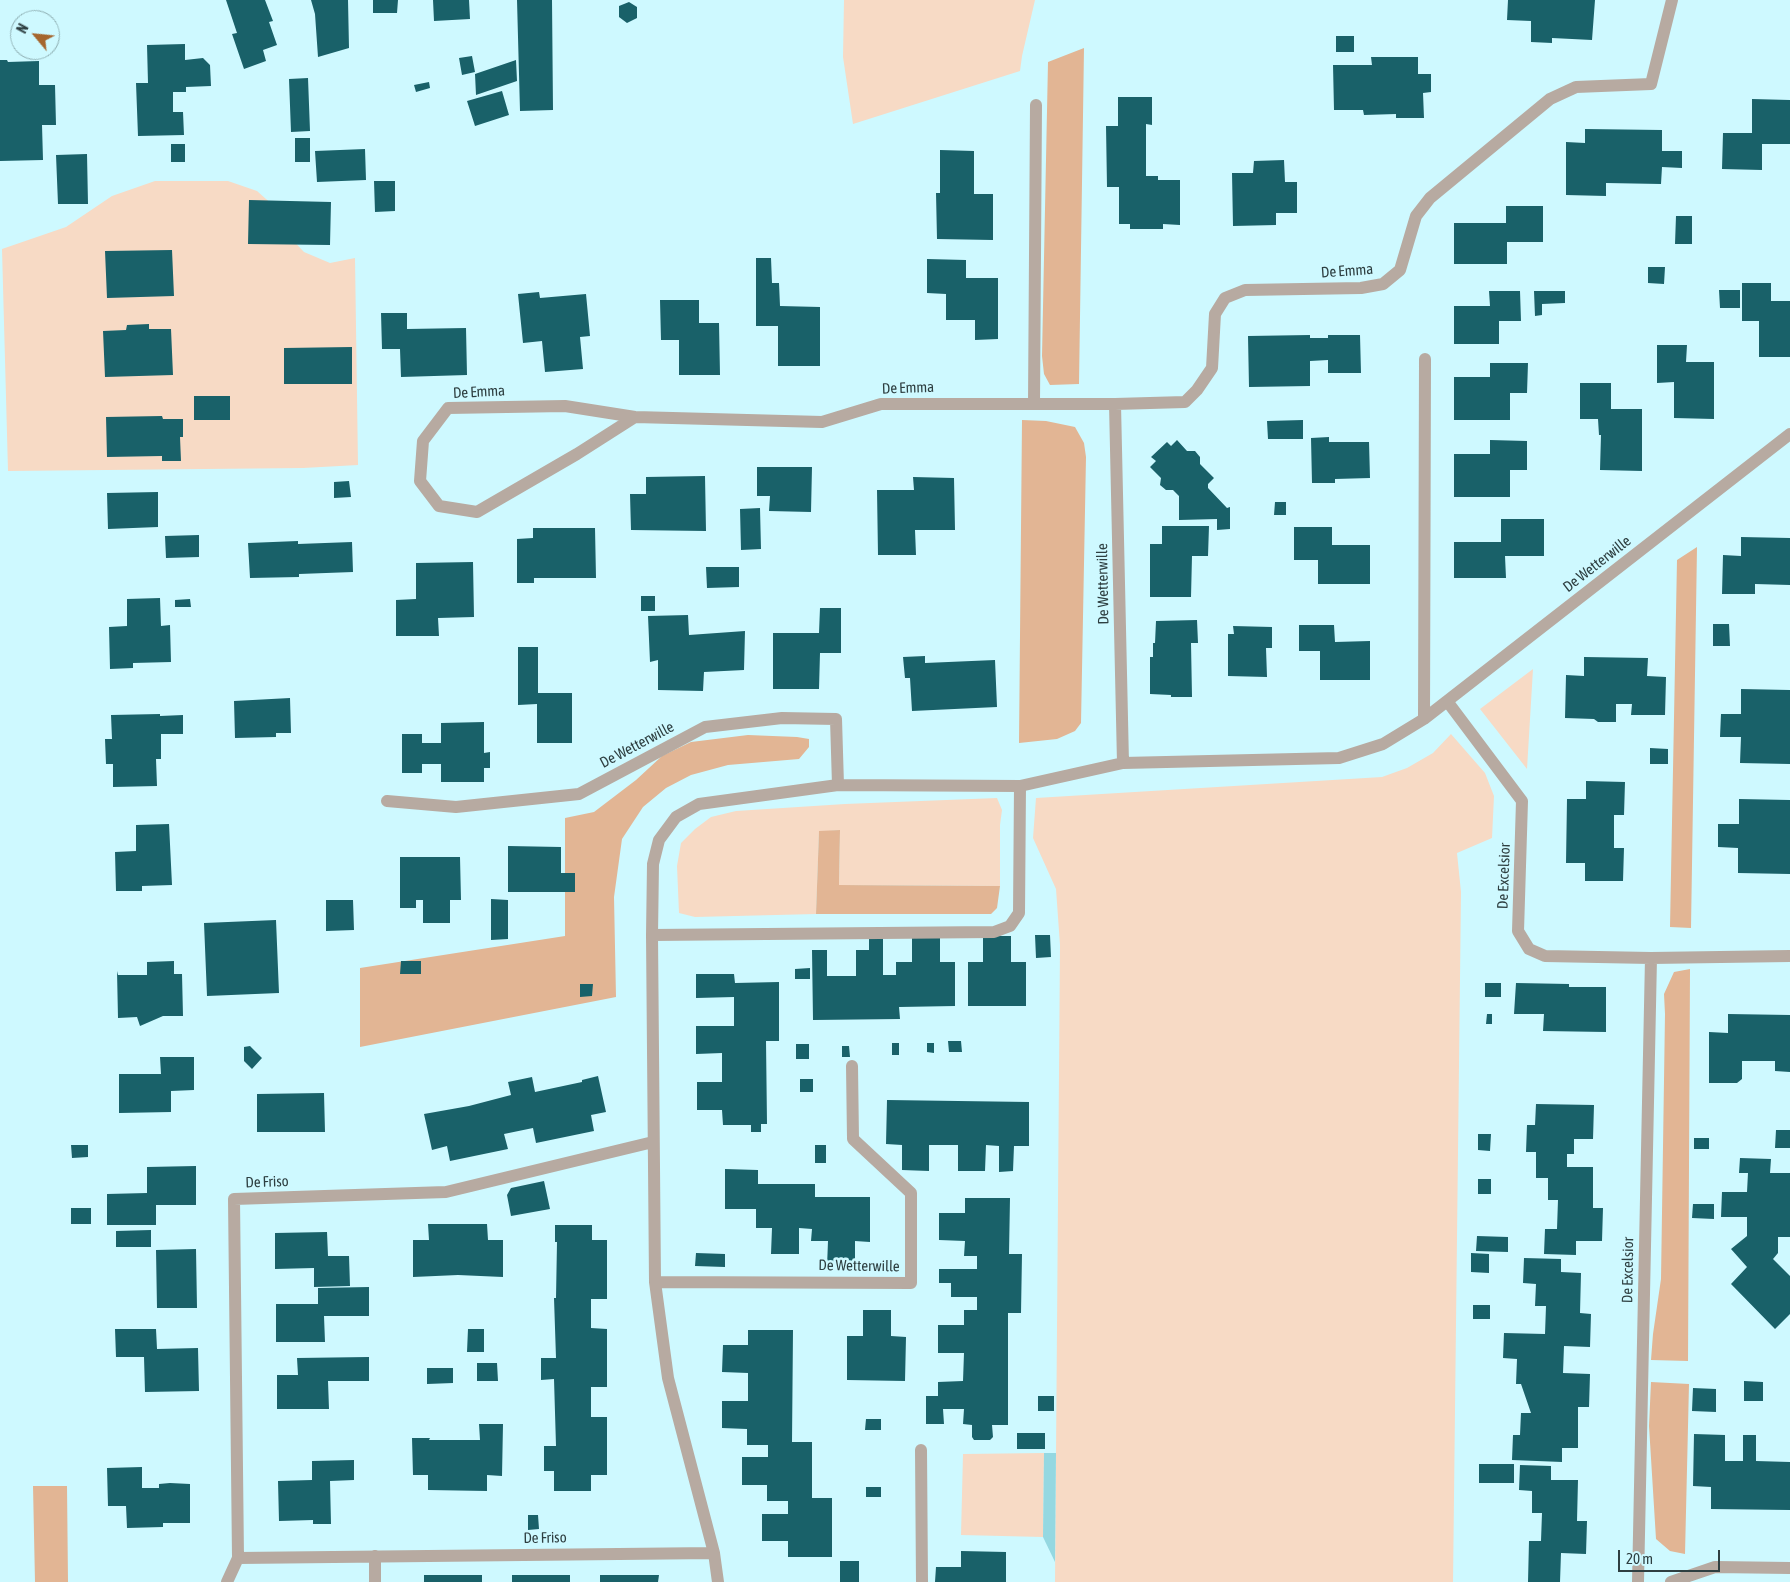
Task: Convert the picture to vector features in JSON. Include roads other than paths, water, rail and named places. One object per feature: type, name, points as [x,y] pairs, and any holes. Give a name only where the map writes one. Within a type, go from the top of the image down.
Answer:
[{"type":"street","name":"De Emma","points":[[634,417],[576,454],[477,512],[439,506],[420,481],[423,441],[448,408],[564,406],[634,417],[822,422],[881,404],[1115,404],[1185,402],[1197,390],[1212,368],[1215,314],[1225,298],[1245,290],[1361,288],[1382,284],[1400,270],[1416,216],[1430,198],[1550,99],[1576,87],[1651,84],[1672,0]]},
{"type":"street","points":[[1034,403],[1036,105]]},
{"type":"street","points":[[1424,719],[1425,359]]},
{"type":"street","name":"De Wetterwille","points":[[1115,404],[1123,763]]},
{"type":"street","name":"De Wetterwille","points":[[718,1582],[714,1553],[668,1378],[655,1282],[653,864],[659,840],[676,818],[699,804],[838,785],[1020,786],[1123,763],[1339,758],[1384,744],[1424,719],[1790,434]]},
{"type":"street","name":"De Excelsior","points":[[1447,701],[1522,801],[1518,931],[1529,949],[1544,956],[1651,958],[1790,956]]},
{"type":"street","name":"De Wetterwille","points":[[387,801],[456,807],[579,794],[705,727],[782,718],[836,719],[838,785]]},
{"type":"street","points":[[652,935],[994,932],[1010,926],[1019,913],[1020,786]]},
{"type":"street","name":"De Excelsior","points":[[1638,1582],[1651,958]]},
{"type":"street","name":"De Wetterwille","points":[[655,1282],[910,1283],[911,1192],[853,1139],[852,1066]]},
{"type":"street","name":"De Friso","points":[[227,1582],[238,1558],[234,1199],[446,1192],[653,1142]]},
{"type":"street","points":[[922,1450],[922,1582]]},
{"type":"street","name":"De Friso","points":[[238,1558],[714,1553]]},
{"type":"street","points":[[375,1556],[375,1582]]},
{"type":"street","points":[[1671,1582],[1715,1567],[1790,1568]]},
{"type":"water","points":[[1044,1453],[1056,1453],[1055,1562],[1043,1537]]}]
